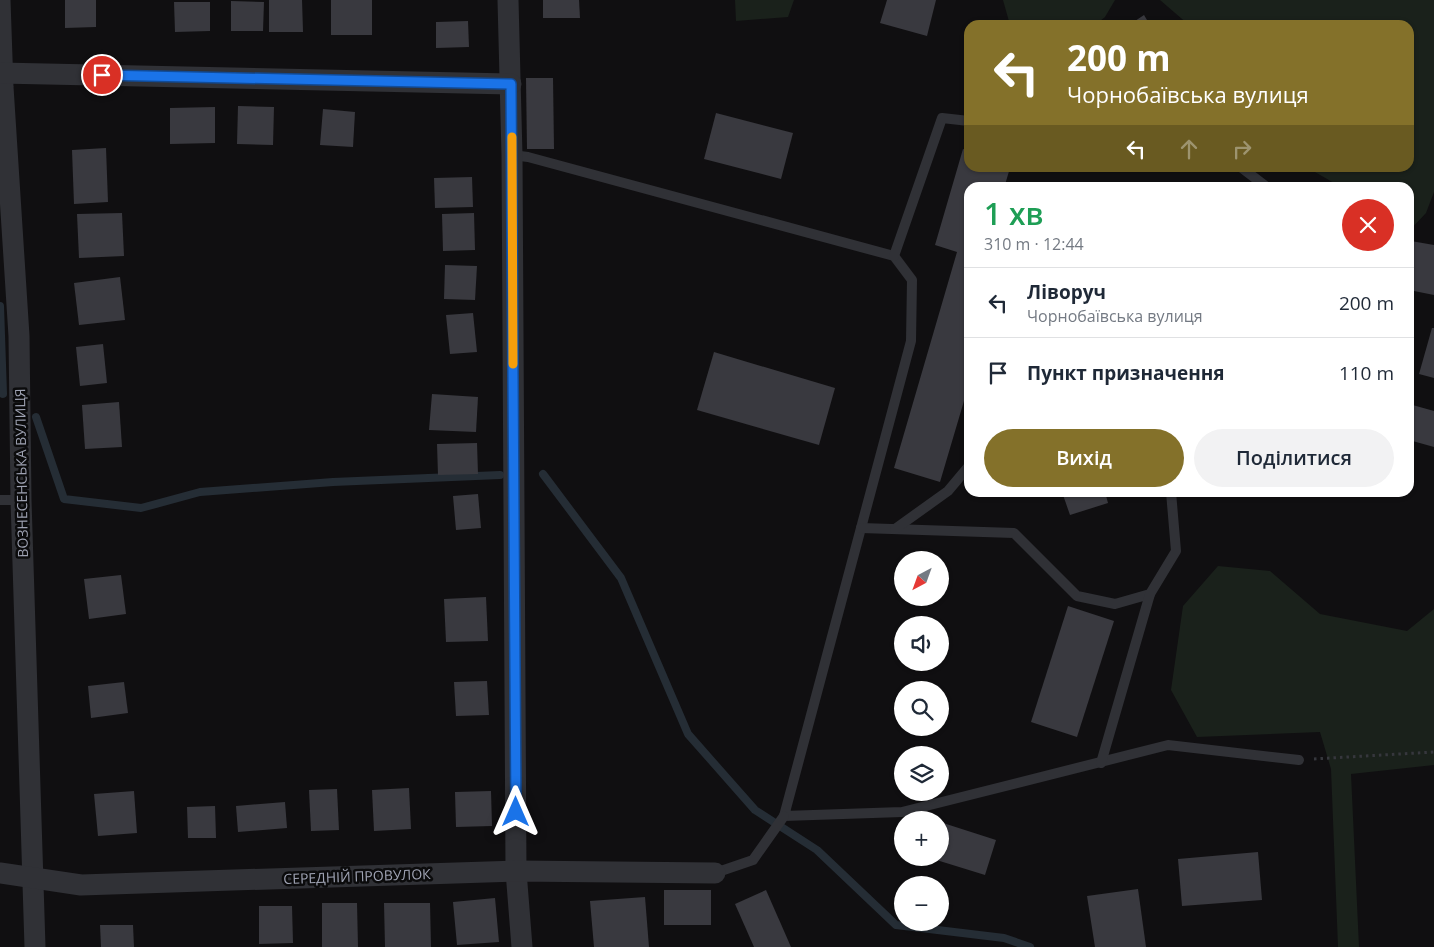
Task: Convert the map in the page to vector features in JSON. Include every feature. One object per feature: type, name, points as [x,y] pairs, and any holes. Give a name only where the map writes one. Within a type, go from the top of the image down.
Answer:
[{"type":"street","name":"ВОЗНЕСЕНСЬКА ВУЛИЦЯ","points":[[0,0],[2,73],[19,336],[21,500],[31,878],[35,947]]},
{"type":"street","points":[[508,0],[512,155],[516,871],[522,947]]},
{"type":"street","points":[[2,73],[511,84]]},
{"type":"street","name":"СЕРЕДНІЙ ПРОВУЛОК","points":[[0,873],[81,885],[516,871],[714,872]]},
{"type":"lane","points":[[894,256],[942,118],[964,120]]},
{"type":"lane","points":[[512,155],[528,157],[894,256],[912,280],[911,341],[784,816],[753,860],[714,872]]},
{"type":"lane","points":[[1247,172],[1260,182]]},
{"type":"lane","points":[[895,529],[948,491],[964,472]]},
{"type":"lane","points":[[1101,763],[1150,594],[1176,551],[1171,497]]},
{"type":"lane","points":[[0,500],[21,500]]},
{"type":"lane","points":[[861,528],[1014,534],[1077,596],[1115,604],[1150,594]]},
{"type":"lane","points":[[784,816],[902,812],[1168,745],[1299,760]]},
{"type":"path","points":[[1299,760],[1434,752]]},
{"type":"shaded area","points":[[735,0],[794,0],[788,17],[736,21]]},
{"type":"shaded area","points":[[1003,0],[1115,0],[1101,20],[1009,20]]},
{"type":"shaded area","points":[[1160,0],[1434,0],[1434,192],[1426,213],[1414,226],[1414,182],[1332,182],[1315,172],[1414,172],[1414,20],[1183,20]]},
{"type":"shaded area","points":[[1218,566],[1270,571],[1320,614],[1407,631],[1434,609],[1434,765],[1351,774],[1359,947],[1338,947],[1331,769],[1320,732],[1197,737],[1171,690],[1183,606]]},
{"type":"building","points":[[65,0],[96,0],[96,27],[65,28]]},
{"type":"building","points":[[269,0],[302,0],[303,32],[269,32]]},
{"type":"building","points":[[331,0],[372,0],[372,35],[331,35]]},
{"type":"building","points":[[543,0],[579,0],[580,18],[543,18]]},
{"type":"building","points":[[887,0],[936,0],[927,36],[880,23]]},
{"type":"building","points":[[231,1],[264,2],[263,31],[231,31]]},
{"type":"building","points":[[174,2],[210,2],[210,31],[175,32]]},
{"type":"building","points":[[1144,15],[1147,20],[1136,20]]},
{"type":"building","points":[[468,21],[469,47],[436,48],[436,22]]},
{"type":"building","points":[[526,78],[553,78],[554,149],[527,149]]},
{"type":"building","points":[[238,106],[274,107],[273,145],[237,144]]},
{"type":"building","points":[[215,107],[215,143],[170,144],[170,108]]},
{"type":"building","points":[[323,109],[355,112],[353,147],[320,145]]},
{"type":"building","points":[[716,113],[793,133],[781,179],[704,159]]},
{"type":"building","points":[[106,148],[108,202],[74,204],[72,150]]},
{"type":"building","points":[[963,149],[964,172],[1009,172],[1006,182],[964,182],[964,401],[940,482],[894,468],[957,252],[935,245]]},
{"type":"building","points":[[472,177],[473,207],[435,208],[434,178]]},
{"type":"building","points":[[122,213],[124,256],[79,258],[77,214]]},
{"type":"building","points":[[474,213],[475,250],[443,251],[442,214]]},
{"type":"building","points":[[1414,242],[1434,245],[1434,295],[1414,291]]},
{"type":"building","points":[[445,265],[477,266],[475,300],[444,299]]},
{"type":"building","points":[[120,277],[125,320],[79,325],[74,283]]},
{"type":"building","points":[[473,313],[477,352],[450,354],[446,315]]},
{"type":"building","points":[[1432,328],[1434,328],[1434,378],[1419,374]]},
{"type":"building","points":[[103,344],[107,383],[80,386],[76,347]]},
{"type":"building","points":[[714,352],[835,388],[819,445],[697,410]]},
{"type":"building","points":[[432,394],[478,397],[476,432],[429,430]]},
{"type":"building","points":[[119,402],[122,447],[85,449],[82,405]]},
{"type":"building","points":[[1414,405],[1434,411],[1434,447],[1414,441]]},
{"type":"building","points":[[477,443],[478,474],[438,475],[437,444]]},
{"type":"building","points":[[478,494],[481,528],[456,530],[453,496]]},
{"type":"building","points":[[1064,497],[1106,497],[1108,503],[1070,515]]},
{"type":"building","points":[[121,575],[126,614],[89,619],[84,579]]},
{"type":"building","points":[[486,597],[488,641],[446,642],[444,599]]},
{"type":"building","points":[[1068,606],[1114,621],[1077,737],[1031,722]]},
{"type":"building","points":[[487,681],[489,715],[456,716],[454,682]]},
{"type":"building","points":[[124,682],[128,713],[91,718],[88,686]]},
{"type":"building","points":[[409,788],[411,829],[374,831],[372,790]]},
{"type":"building","points":[[337,789],[339,830],[311,831],[309,790]]},
{"type":"building","points":[[134,791],[137,833],[98,836],[94,794]]},
{"type":"building","points":[[491,791],[492,826],[456,827],[455,792]]},
{"type":"building","points":[[285,802],[287,828],[238,832],[236,806]]},
{"type":"building","points":[[215,806],[216,838],[188,838],[187,807]]},
{"type":"building","points":[[949,825],[996,840],[985,875],[949,864]]},
{"type":"building","points":[[1258,852],[1262,900],[1182,906],[1178,859]]},
{"type":"building","points":[[1138,889],[1146,947],[1095,947],[1087,896]]},
{"type":"building","points":[[664,890],[711,890],[711,925],[664,925]]},
{"type":"building","points":[[766,890],[791,947],[754,947],[735,904]]},
{"type":"building","points":[[645,897],[649,947],[594,947],[590,901]]},
{"type":"building","points":[[495,898],[499,942],[457,945],[453,902]]},
{"type":"building","points":[[322,903],[357,903],[358,947],[322,947]]},
{"type":"building","points":[[384,903],[430,903],[431,947],[385,947]]},
{"type":"building","points":[[259,906],[292,906],[293,943],[259,944]]},
{"type":"building","points":[[100,925],[133,925],[134,947],[101,947]]},
{"type":"waterway","points":[[0,306],[3,394]]},
{"type":"waterway","points":[[36,417],[64,499],[141,508],[200,492],[333,482],[500,475]]},
{"type":"waterway","points":[[543,474],[621,578],[688,734],[755,810],[817,850],[896,925],[1004,938],[1030,947]]},
{"type":"slow traffic","points":[[512,137],[513,364]]},
{"type":"route","points":[[102,75],[511,84],[516,812]]}]
